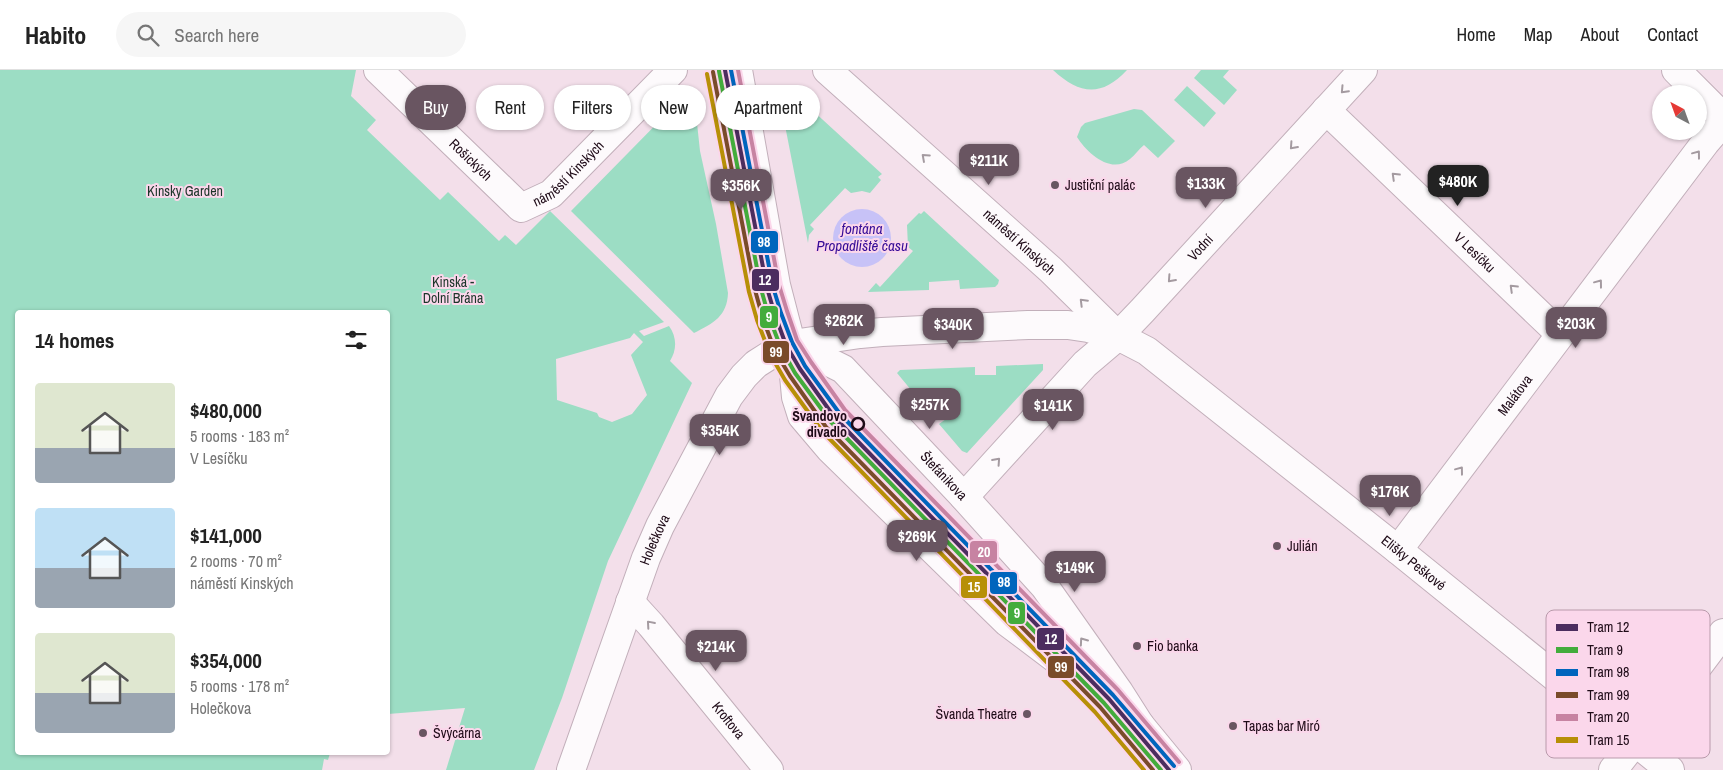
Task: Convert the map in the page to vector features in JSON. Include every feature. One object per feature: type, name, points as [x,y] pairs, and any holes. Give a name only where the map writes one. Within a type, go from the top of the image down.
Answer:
[{"type":"street","name":"Rošických","points":[[378,70],[521,208]]},
{"type":"street","name":"náměstí Kinských","points":[[521,208],[551,194],[673,70]]},
{"type":"street","points":[[738,70],[776,285],[791,343],[860,334],[1028,325],[1075,326],[1118,336]]},
{"type":"street","name":"náměstí Kinských","points":[[827,70],[1052,270],[1118,336]]},
{"type":"street","name":"Vodní","points":[[1118,336],[1363,70]]},
{"type":"street","points":[[1676,70],[1723,117]]},
{"type":"street","name":"V Lesíčku","points":[[1326,110],[1560,334]]},
{"type":"street","name":"Malátova","points":[[1398,550],[1705,143],[1723,122]]},
{"type":"street","points":[[964,497],[1085,364],[1118,336]]},
{"type":"street","name":"Elišky Peškové","points":[[1118,336],[1147,350],[1546,670]]},
{"type":"street","name":"Štefánikova","points":[[791,343],[843,369],[964,497],[1045,587],[1140,725],[1177,770]]},
{"type":"street","name":"Štefánikova","points":[[791,343],[798,405],[802,416],[816,434],[1007,622],[1109,699],[1140,725]]},
{"type":"street","name":"Holečkova","points":[[571,770],[646,558],[660,526],[729,396],[756,364],[791,343]]},
{"type":"street","name":"Kroftova","points":[[630,602],[651,625],[769,770]]},
{"type":"street","points":[[1710,650],[1723,633]]},
{"type":"street","points":[[1613,770],[1622,758]]},
{"type":"street","name":"Elišky Peškové","points":[[1655,758],[1670,770]]},
{"type":"green space","name":"Kinsky Garden","points":[[0,70],[356,70],[351,96],[376,120],[367,130],[440,200],[448,192],[499,241],[505,235],[516,245],[550,211],[664,322],[639,331],[644,336],[669,326],[674,335],[674,352],[670,361],[692,383],[608,561],[562,698],[534,770],[446,770],[465,708],[390,714],[390,310],[15,310],[15,755],[329,755],[328,760],[324,759],[322,770],[0,770]],"holes":[[[634,333],[643,342],[631,355],[647,395],[632,414],[612,422],[599,417],[597,413],[557,400],[556,359],[630,338]]]},
{"type":"green space","points":[[1053,70],[1127,70],[1108,85],[1099,89],[1090,89],[1072,84]]},
{"type":"green space","points":[[1201,70],[1229,70],[1223,77],[1237,90],[1224,105],[1194,78]]},
{"type":"green space","points":[[1187,86],[1216,113],[1204,127],[1174,100]]},
{"type":"green space","points":[[1134,109],[1142,110],[1175,141],[1158,158],[1144,145],[1130,159],[1115,165],[1100,160],[1093,155],[1077,137],[1085,123]]},
{"type":"green space","points":[[820,117],[882,174],[878,177],[881,180],[870,193],[862,191],[851,193],[845,188],[810,225],[814,229],[809,235],[808,243],[786,130],[820,130]]},
{"type":"green space","points":[[651,130],[698,130],[700,151],[716,224],[728,293],[722,313],[708,326],[694,333],[571,211]]},
{"type":"green space","points":[[924,211],[999,280],[995,287],[960,289],[959,280],[929,282],[929,290],[868,292],[876,283],[880,287],[913,251],[908,247],[907,225],[919,213],[921,214]]},
{"type":"green space","points":[[1043,364],[1043,370],[967,453],[962,451],[939,424],[946,419],[932,403],[926,408],[897,373],[900,370],[975,367],[975,375],[996,375],[996,366]]},
{"type":"water","name":"fontána Propadliště času","points":[[856,209],[868,209],[883,217],[891,232],[891,244],[883,259],[868,267],[856,267],[841,259],[833,244],[833,232],[841,217]]},
{"type":"tram line","name":"12","points":[[725,70],[767,288],[786,345],[800,369],[835,418],[1109,699],[1169,770]]},
{"type":"tram line","name":"98","points":[[731,70],[773,287],[792,342],[805,366],[840,414],[1113,695],[1174,766]]},
{"type":"tram line","name":"20","points":[[738,70],[779,285],[797,340],[811,362],[845,410],[1118,690],[1179,762]]},
{"type":"tram line","name":"9","points":[[719,71],[761,289],[781,348],[795,373],[831,422],[1104,703],[1161,770]]},
{"type":"tram line","name":"99","points":[[713,72],[755,290],[775,351],[790,376],[826,427],[1100,707],[1153,770]]},
{"type":"tram line","name":"15","points":[[707,74],[749,292],[770,354],[785,380],[822,431],[1095,712],[1144,770]]},
{"type":"place","name":"Justiční palác","points":[[1055,185]]},
{"type":"place","name":"Švandovo divadlo","points":[[858,424]]},
{"type":"place","name":"Julián","points":[[1277,546]]},
{"type":"place","name":"Fio banka","points":[[1137,646]]},
{"type":"place","name":"Švanda Theatre","points":[[1027,714]]},
{"type":"place","name":"Tapas bar Miró","points":[[1233,726]]},
{"type":"place","name":"Švýcárna","points":[[423,733]]},
{"type":"park label","name":"Kinská - Dolní Brána","points":[[453,290]]}]
